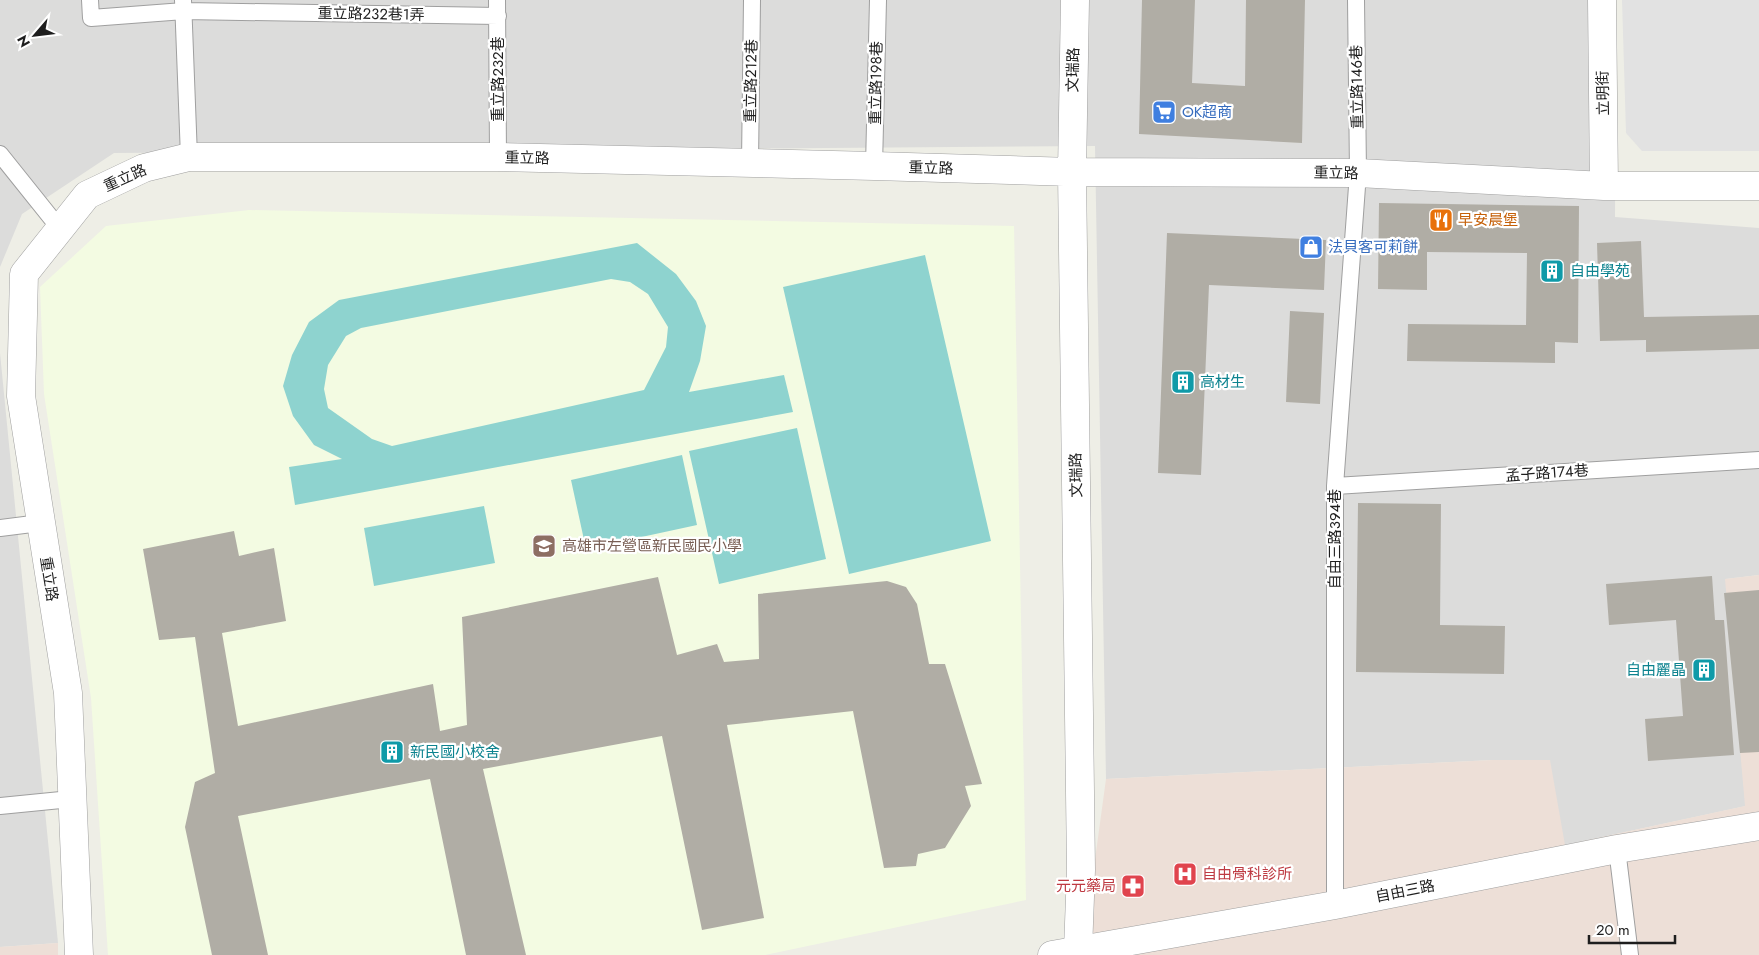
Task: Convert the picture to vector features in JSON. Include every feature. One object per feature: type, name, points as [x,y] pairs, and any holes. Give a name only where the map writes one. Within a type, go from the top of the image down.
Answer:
[{"type":"street","name":"文瑞路","points":[[1074,0],[1072,172],[1081,870],[1078,950]]},
{"type":"street","name":"立明街","points":[[1602,0],[1604,186]]},
{"type":"street","name":"重立路","points":[[79,955],[68,692],[20,396],[24,274],[87,195],[144,168],[189,157],[498,157],[1072,172],[1358,173],[1604,186],[1759,186]]},
{"type":"street","name":"自由三路","points":[[1052,955],[1335,905],[1617,849],[1759,826]]},
{"type":"lane","name":"重立路232巷1弄","points":[[90,0],[90,18],[183,5],[498,16]]},
{"type":"lane","name":"重立路232巷","points":[[497,0],[498,157]]},
{"type":"lane","name":"重立路212巷","points":[[750,163],[752,0]]},
{"type":"lane","name":"重立路198巷","points":[[874,166],[878,0]]},
{"type":"lane","name":"重立路146巷","points":[[1356,0],[1358,173]]},
{"type":"lane","points":[[183,5],[189,157]]},
{"type":"lane","points":[[0,154],[60,229]]},
{"type":"lane","name":"自由三路394巷","points":[[1335,905],[1335,486],[1358,173]]},
{"type":"lane","name":"孟子路174巷","points":[[1335,486],[1759,460]]},
{"type":"lane","points":[[0,528],[40,523]]},
{"type":"lane","points":[[0,806],[71,799]]},
{"type":"lane","points":[[1617,849],[1630,955]]},
{"type":"shaded area","points":[[0,0],[1616,0],[1615,217],[1759,228],[1759,575],[1726,579],[1746,806],[1565,845],[1493,760],[1106,779],[1095,146],[114,153],[22,214],[0,267]]},
{"type":"shaded area","points":[[1622,0],[1759,0],[1759,151],[1642,151],[1626,133]]},
{"type":"shaded area","name":"高雄市左營區新民國民小學","points":[[249,210],[1014,226],[1026,900],[765,955],[108,955],[91,698],[44,394],[40,287],[106,226]]},
{"type":"shaded area","points":[[637,243],[676,274],[696,301],[706,326],[700,361],[689,392],[784,375],[793,412],[295,505],[289,467],[342,459],[314,445],[293,416],[283,386],[292,355],[309,322],[339,300]],"holes":[[[611,279],[630,282],[648,294],[668,327],[666,347],[644,390],[392,446],[372,439],[328,408],[324,389],[328,365],[346,336],[361,328]]]},
{"type":"shaded area","points":[[925,255],[991,541],[849,574],[783,287]]},
{"type":"shaded area","points":[[0,353],[58,943],[0,947]]},
{"type":"shaded area","points":[[797,428],[826,559],[719,584],[689,451]]},
{"type":"shaded area","points":[[682,455],[697,525],[586,549],[571,480]]},
{"type":"shaded area","points":[[484,506],[495,563],[374,586],[364,528]]},
{"type":"shaded area","points":[[1759,575],[1759,955],[1082,955],[1106,779],[1493,760],[1550,760],[1565,845],[1745,806],[1725,579]]},
{"type":"shaded area","points":[[58,943],[58,955],[0,955],[0,947]]},
{"type":"building","points":[[1142,0],[1195,0],[1192,83],[1245,86],[1246,0],[1305,0],[1302,143],[1139,134]]},
{"type":"building","name":"自由學苑","points":[[1379,203],[1579,206],[1578,343],[1555,342],[1555,363],[1407,361],[1408,324],[1526,325],[1527,253],[1427,252],[1427,290],[1378,289]]},
{"type":"building","name":"高材生","points":[[1167,233],[1326,240],[1324,290],[1209,285],[1201,475],[1158,473]]},
{"type":"building","points":[[1641,241],[1644,317],[1759,315],[1759,349],[1646,352],[1646,340],[1600,341],[1597,243]]},
{"type":"building","name":"高材生","points":[[1290,311],[1324,313],[1320,404],[1286,402]]},
{"type":"building","points":[[1358,503],[1441,504],[1440,625],[1505,626],[1504,674],[1356,672]]},
{"type":"building","name":"新民國小校舍","points":[[234,531],[239,556],[274,548],[286,621],[222,633],[238,726],[433,684],[440,731],[467,725],[462,617],[658,577],[677,655],[717,644],[724,662],[759,659],[758,594],[887,581],[906,587],[917,604],[929,664],[945,664],[982,784],[965,786],[971,806],[945,848],[918,854],[916,866],[884,868],[853,711],[727,725],[764,918],[702,930],[662,736],[483,769],[526,955],[466,955],[430,779],[238,816],[268,955],[212,955],[185,827],[195,782],[215,773],[195,637],[159,640],[143,549]]},
{"type":"building","name":"自由麗晶","points":[[1712,576],[1715,620],[1724,620],[1734,755],[1648,761],[1645,719],[1683,716],[1676,620],[1609,625],[1606,584]]},
{"type":"building","points":[[1759,590],[1759,752],[1740,753],[1724,593]]},
{"type":"place","name":"OK超商","points":[[1164,112]]},
{"type":"place","name":"早安晨堡","points":[[1441,220]]},
{"type":"place","name":"法貝客可莉餅","points":[[1311,247]]},
{"type":"place","name":"自由學苑","points":[[1552,271]]},
{"type":"place","name":"高材生","points":[[1183,382]]},
{"type":"place","name":"高雄市左營區新民國民小學","points":[[544,546]]},
{"type":"place","name":"自由麗晶","points":[[1704,670]]},
{"type":"place","name":"新民國小校舍","points":[[392,752]]},
{"type":"place","name":"自由骨科診所","points":[[1185,874]]},
{"type":"place","name":"元元藥局","points":[[1133,886]]}]
